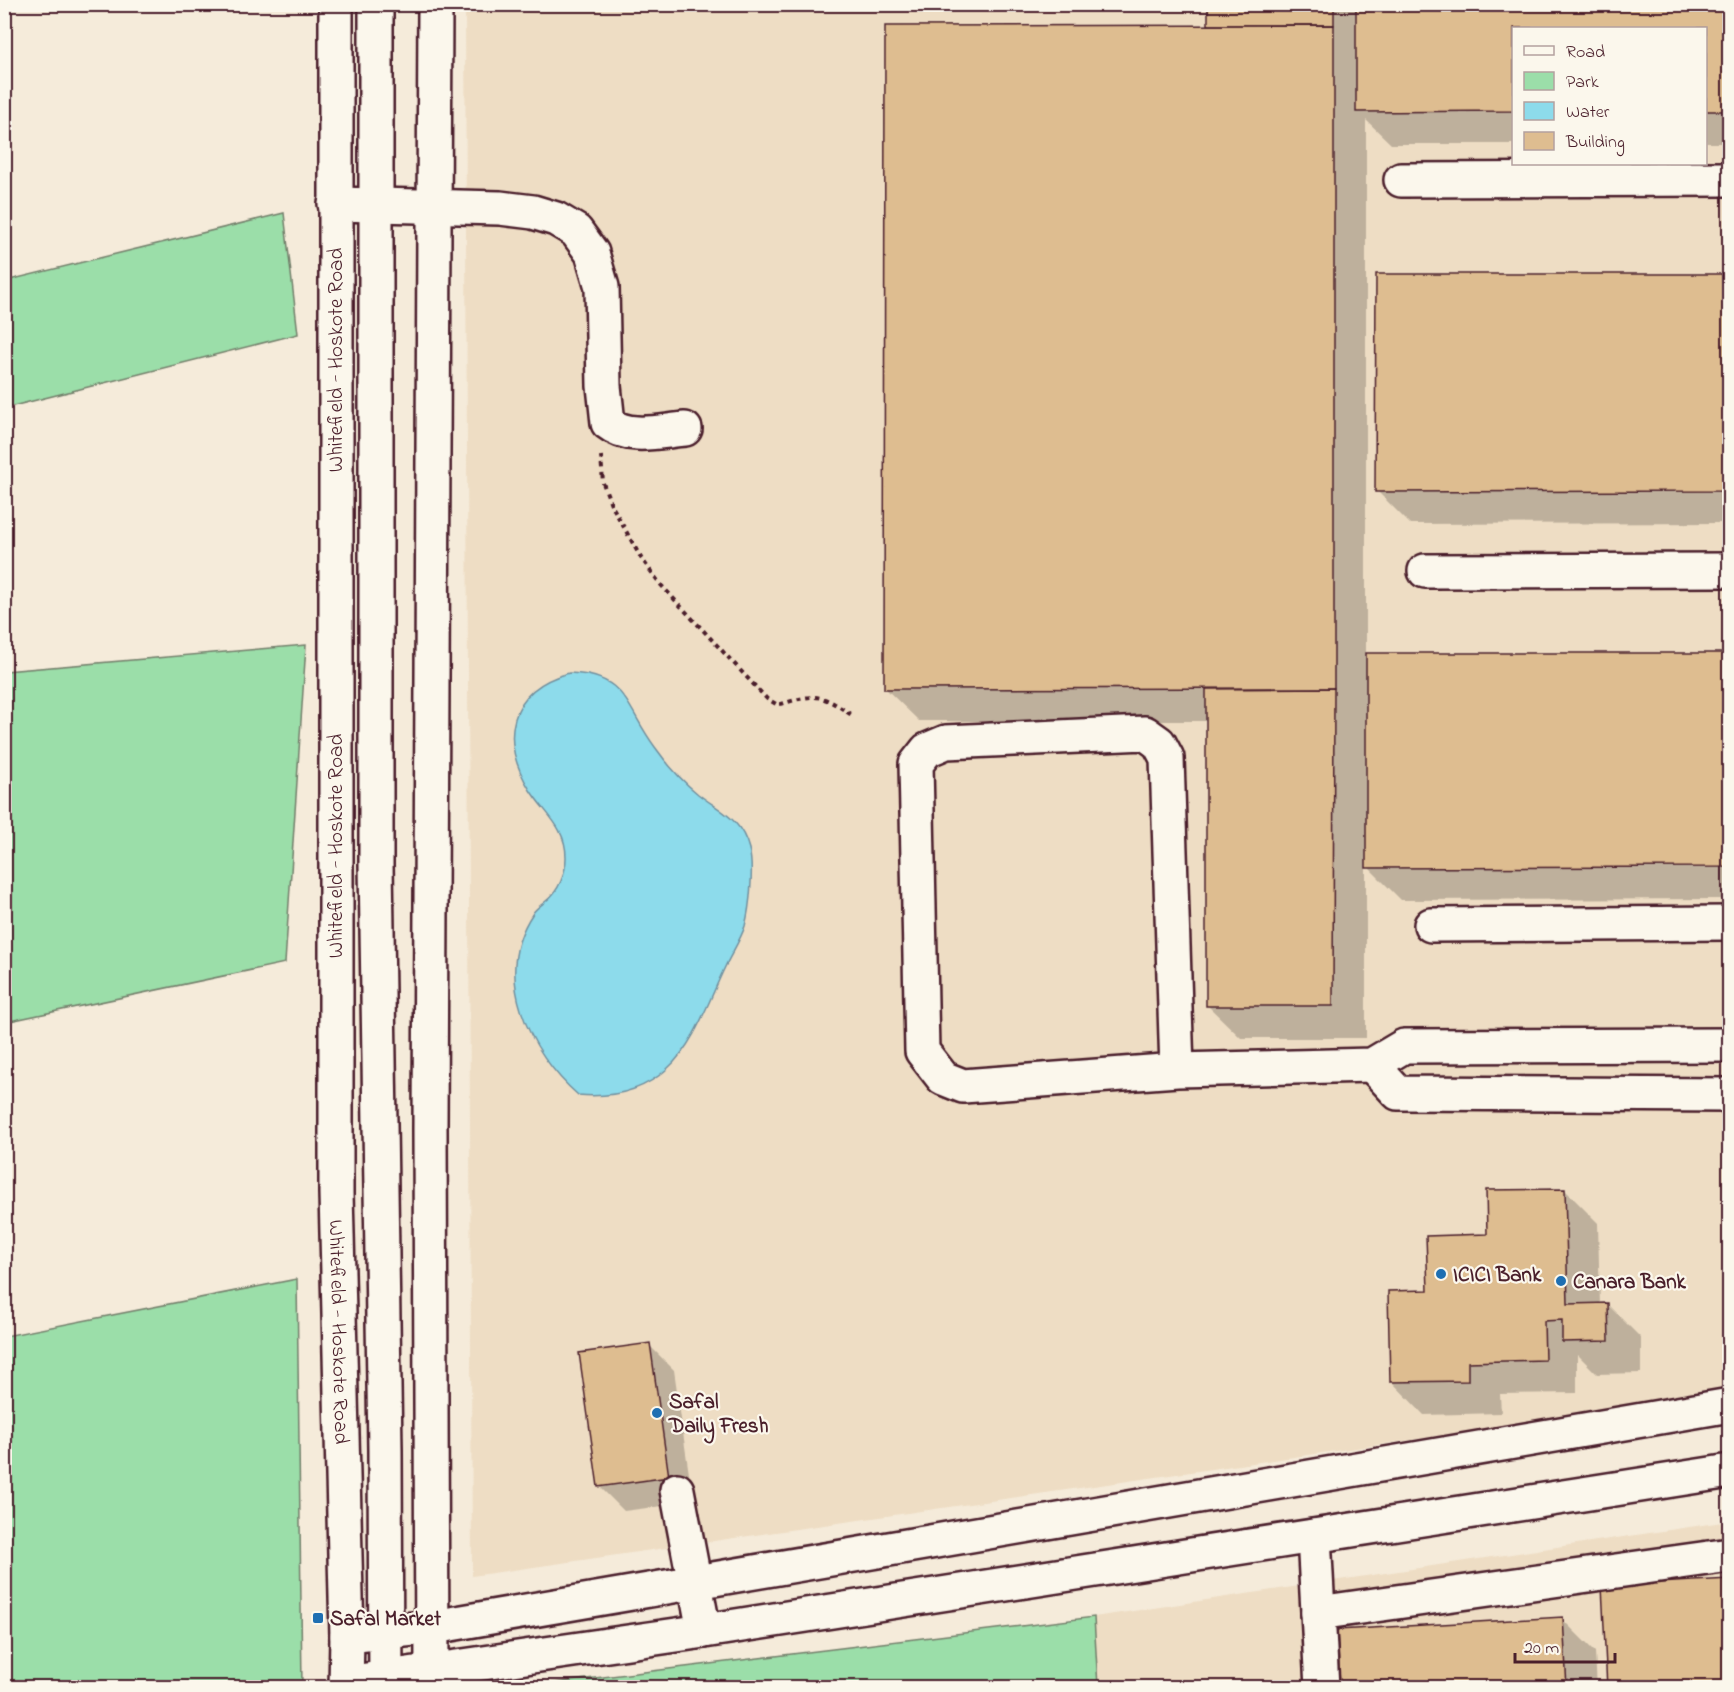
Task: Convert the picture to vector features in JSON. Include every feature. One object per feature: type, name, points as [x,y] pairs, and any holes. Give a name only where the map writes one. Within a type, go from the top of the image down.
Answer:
[{"type":"street","name":"Whitefield - Hoskote Road","points":[[336,4],[336,1193],[347,1636],[346,1685]]},
{"type":"street","name":"Whitefield - Hoskote Road","points":[[376,4],[376,864],[385,1450],[386,1682]]},
{"type":"street","points":[[432,1671],[430,1117],[435,4]]},
{"type":"street","points":[[1401,180],[1730,179]]},
{"type":"street","points":[[335,204],[500,207],[533,212],[556,219],[576,231],[592,253],[602,287],[604,386],[608,423],[616,430],[632,433],[685,429]]},
{"type":"street","points":[[1425,571],[1730,570]]},
{"type":"street","points":[[1177,1070],[1167,758],[1159,743],[1145,733],[946,742],[927,750],[916,764],[922,1051],[943,1078],[963,1086],[1177,1070],[1372,1065],[1404,1046],[1730,1045]]},
{"type":"street","points":[[1431,925],[1730,923]]},
{"type":"street","points":[[1372,1065],[1398,1093],[1730,1095]]},
{"type":"street","points":[[347,1636],[385,1634],[433,1627],[1730,1405]]},
{"type":"street","points":[[346,1685],[386,1682],[432,1671],[704,1631],[1730,1471]]},
{"type":"street","points":[[677,1490],[704,1631]]},
{"type":"street","points":[[1314,1536],[1322,1688]]},
{"type":"street","points":[[1318,1613],[1730,1555]]},
{"type":"path","points":[[608,423],[600,460],[603,483],[625,532],[661,585],[767,699],[778,705],[815,696],[828,698],[854,716]]},
{"type":"shaded area","points":[[465,5],[1729,5],[1729,1394],[472,1576]]},
{"type":"shaded area","points":[[1729,1521],[1729,1687],[1098,1687],[1094,1617]]},
{"type":"green space","points":[[284,213],[298,334],[5,408],[5,281]]},
{"type":"green space","points":[[306,645],[285,963],[5,1022],[5,671]]},
{"type":"green space","points":[[297,1279],[302,1687],[5,1687],[5,1336]]},
{"type":"green space","points":[[1094,1617],[1098,1687],[521,1687]]},
{"type":"water","points":[[569,673],[588,675],[603,680],[623,696],[655,747],[675,772],[698,794],[735,822],[749,849],[751,866],[751,887],[745,926],[686,1047],[667,1069],[647,1083],[626,1092],[590,1096],[578,1095],[544,1057],[521,1011],[516,986],[515,962],[521,937],[534,911],[551,897],[558,887],[565,869],[566,857],[559,829],[536,799],[520,771],[514,753],[515,719],[522,704],[533,691]]},
{"type":"building","points":[[1208,4],[1334,4],[1334,25],[1208,25]]},
{"type":"building","points":[[1356,4],[1730,4],[1730,111],[1707,111],[1707,27],[1512,27],[1512,111],[1356,112]]},
{"type":"building","points":[[1334,25],[1334,688],[884,689],[885,26]]},
{"type":"building","points":[[1376,274],[1730,274],[1730,491],[1375,492]]},
{"type":"building","points":[[1366,653],[1730,653],[1730,867],[1366,868]]},
{"type":"building","points":[[1334,688],[1333,1006],[1206,1006],[1206,689]]},
{"type":"building","points":[[1565,1189],[1568,1304],[1608,1303],[1609,1341],[1562,1342],[1562,1320],[1544,1321],[1545,1360],[1468,1362],[1468,1381],[1390,1382],[1388,1291],[1428,1290],[1426,1236],[1487,1234],[1486,1190]]},
{"type":"building","points":[[650,1343],[669,1477],[598,1487],[579,1353]]},
{"type":"building","points":[[1730,1579],[1730,1688],[1607,1688],[1602,1586]]},
{"type":"building","points":[[1563,1617],[1567,1688],[1340,1688],[1337,1630]]},
{"type":"place","name":"ICICI Bank","points":[[1441,1274]]},
{"type":"place","name":"Canara Bank","points":[[1561,1281]]},
{"type":"place","name":"Safal Daily Fresh","points":[[657,1413]]},
{"type":"place","name":"Safal Market","points":[[318,1618]]}]
